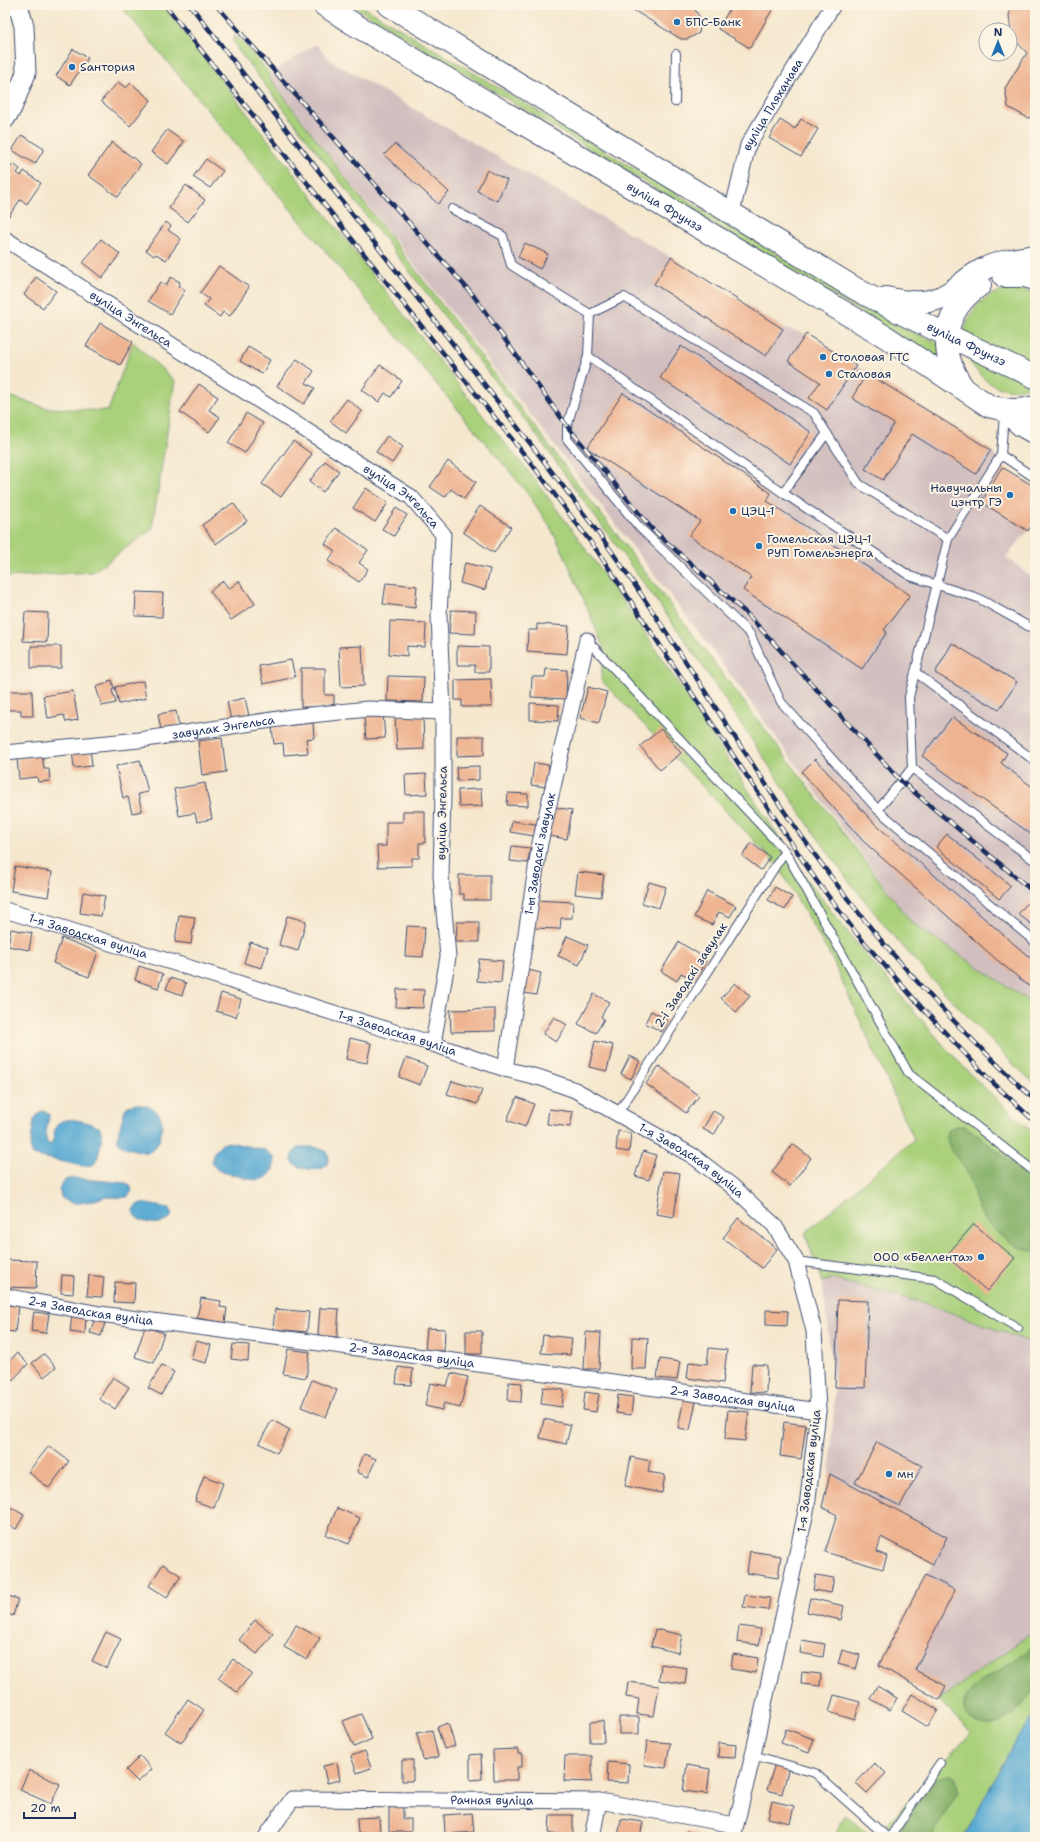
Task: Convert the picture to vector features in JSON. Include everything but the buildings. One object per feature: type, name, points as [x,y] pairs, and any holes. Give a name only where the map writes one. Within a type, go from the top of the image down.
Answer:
[{"type":"main road","name":"вуліца Фрунзэ","points":[[324,5],[886,337],[963,387],[980,401],[989,406],[1004,410],[1026,410],[1035,407]]},
{"type":"main road","name":"вуліца Фрунзэ","points":[[389,5],[732,212],[856,289],[947,335],[1035,376]]},
{"type":"main road","name":"вуліца Фрунзэ","points":[[856,289],[906,303],[916,303],[947,294],[973,275],[986,268],[1000,263],[1035,256]]},
{"type":"main road","points":[[963,387],[955,376],[947,349],[947,335],[951,320],[958,306],[968,293],[982,284],[1004,276],[1035,268]]},
{"type":"main road","points":[[1004,276],[1024,276],[1035,279]]},
{"type":"main road","name":"вуліца Фрунзэ","points":[[1004,410],[1020,425],[1035,433]]},
{"type":"street","points":[[5,119],[12,108],[26,73],[24,26],[18,5]]},
{"type":"street","name":"вуліца Пляханава","points":[[732,212],[748,145],[832,5]]},
{"type":"street","name":"вуліца Энгельса","points":[[5,239],[411,497],[443,534],[439,616],[443,712],[441,876],[448,957],[433,1044]]},
{"type":"street","name":"1-ы Заводскі завулак","points":[[506,1070],[540,843],[587,640]]},
{"type":"street","name":"завулак Энгельса","points":[[5,753],[139,740],[292,717],[368,709],[443,712]]},
{"type":"street","name":"1-я Заводская вуліца","points":[[5,910],[433,1044],[506,1070],[541,1078],[575,1090],[692,1156],[732,1186],[774,1225],[796,1261],[814,1332],[818,1411],[807,1507],[753,1755],[734,1831]]},
{"type":"street","name":"2-я Заводская вуліца","points":[[5,1296],[100,1314],[606,1381],[818,1411]]},
{"type":"street","name":"Рачная вуліца","points":[[266,1837],[292,1799],[599,1801],[734,1831]]},
{"type":"street","points":[[592,1837],[599,1801]]},
{"type":"lane","points":[[675,102],[676,54]]},
{"type":"lane","points":[[452,209],[503,236],[510,265],[590,314]]},
{"type":"lane","points":[[590,314],[624,296],[814,413],[859,484],[948,539]]},
{"type":"lane","points":[[590,314],[588,356],[567,426],[567,439],[638,527],[750,634],[781,702],[878,810],[1035,942]]},
{"type":"lane","points":[[588,356],[783,493],[910,576],[978,598],[1035,630]]},
{"type":"lane","points":[[878,810],[912,768],[909,697],[948,539],[1002,455],[1004,410]]},
{"type":"lane","points":[[783,493],[827,433]]},
{"type":"lane","points":[[1002,455],[1035,478]]},
{"type":"lane","points":[[587,640],[784,851],[909,1074],[1035,1172]]},
{"type":"lane","points":[[915,672],[1035,761]]},
{"type":"lane","points":[[912,768],[1035,861]]},
{"type":"lane","name":"2-і Заводскі завулак","points":[[618,1113],[784,851]]},
{"type":"lane","points":[[796,1261],[935,1279],[1018,1328]]},
{"type":"lane","points":[[753,1755],[815,1772],[887,1837]]},
{"type":"lane","points":[[890,1837],[940,1763]]},
{"type":"shaded area","points":[[316,44],[331,61],[671,257],[783,328],[806,334],[991,450],[1002,467],[1035,487],[1035,519],[1028,531],[1006,557],[1035,580],[1035,1005],[912,923],[705,640],[268,76]]},
{"type":"shaded area","points":[[831,1279],[925,1303],[1035,1344],[1035,1628],[1030,1634],[939,1700],[879,1665],[925,1575],[933,1564],[822,1507],[830,1474],[835,1387],[822,1282]]},
{"type":"green space","points":[[120,5],[163,5],[467,396],[536,481],[578,538],[641,627],[810,884],[864,953],[945,1047],[972,1076],[1035,1135],[1035,1344],[925,1303],[831,1279],[822,1282],[805,1233],[914,1139],[831,957],[782,873],[770,857],[601,680],[604,650],[589,612],[563,552],[549,525],[525,490]]},
{"type":"green space","points":[[351,5],[360,5],[897,325],[939,343],[943,362]]},
{"type":"green space","points":[[234,36],[242,41],[270,74],[268,76],[912,923],[1035,1005],[1035,1084],[1013,1064],[927,974],[885,926],[848,880],[810,827],[692,650],[534,432],[238,50],[233,40]]},
{"type":"green space","points":[[1011,289],[1025,290],[1035,293],[1035,366],[964,334],[966,325],[974,309],[980,303],[993,294]]},
{"type":"green space","points":[[133,342],[175,381],[152,529],[93,572],[5,577],[5,395],[47,408],[108,411]]},
{"type":"green space","points":[[967,356],[1034,386],[1022,389],[1012,389],[994,385],[979,374]]},
{"type":"green space","points":[[956,1126],[964,1126],[972,1131],[1019,1168],[1035,1183],[1035,1251],[1028,1250],[1011,1243],[996,1231],[984,1218],[978,1206],[968,1174],[953,1152],[948,1141],[947,1135],[949,1129]]},
{"type":"green space","points":[[1035,1628],[1035,1712],[1010,1750],[964,1837],[875,1837],[971,1733],[939,1700],[1030,1634]]},
{"type":"green space","points":[[1035,1645],[1035,1690],[1014,1713],[999,1723],[991,1725],[983,1724],[970,1718],[964,1707],[965,1700],[970,1692],[979,1683]]},
{"type":"green space","points":[[951,1775],[956,1778],[958,1791],[931,1837],[897,1837],[915,1807],[932,1784],[940,1778]]},
{"type":"green space","points":[[845,1815],[871,1837],[834,1837]]},
{"type":"water","points":[[137,1104],[155,1110],[161,1118],[162,1129],[159,1141],[153,1150],[149,1152],[142,1152],[126,1147],[120,1144],[117,1138],[125,1109],[128,1106]]},
{"type":"water","points":[[41,1111],[47,1112],[49,1115],[46,1139],[50,1145],[53,1141],[56,1127],[64,1120],[83,1121],[100,1128],[102,1136],[98,1157],[93,1165],[82,1166],[33,1155],[30,1148],[34,1119]]},
{"type":"water","points":[[229,1142],[265,1150],[273,1156],[275,1160],[270,1174],[261,1180],[255,1180],[217,1169],[212,1162],[214,1152],[222,1144]]},
{"type":"water","points":[[300,1147],[315,1147],[326,1151],[329,1157],[325,1167],[316,1170],[295,1165],[291,1157]]},
{"type":"water","points":[[73,1178],[126,1183],[130,1185],[132,1191],[127,1197],[107,1197],[84,1203],[72,1203],[61,1197],[59,1188],[65,1180]]},
{"type":"water","points":[[141,1203],[169,1208],[172,1215],[164,1222],[145,1222],[135,1216],[133,1211],[137,1205]]},
{"type":"water","points":[[1035,1712],[1035,1837],[964,1837],[1010,1750]]},
{"type":"railway","points":[[165,5],[531,463],[598,552],[816,880],[857,934],[922,1008],[988,1078],[1035,1122]]},
{"type":"railway","points":[[190,5],[568,492],[607,545],[663,627],[744,752],[800,834],[852,905],[901,964],[953,1020],[1035,1100]]},
{"type":"railway","points":[[216,5],[473,295],[567,426],[652,529],[747,614],[902,782],[1035,893]]},
{"type":"place","name":"БПС-Банк","points":[[677,22]]},
{"type":"place","name":"Sантория","points":[[72,67]]},
{"type":"place","name":"Столовая ГТС","points":[[823,357]]},
{"type":"place","name":"Сталовая","points":[[829,374]]},
{"type":"place","name":"Навучальны цэнтр ГЭ","points":[[1010,495]]},
{"type":"place","name":"ЦЭЦ-1","points":[[733,511]]},
{"type":"place","name":"Гомельская ЦЭЦ-1 РУП Гомельэнерга","points":[[759,546]]},
{"type":"place","name":"ООО «Беллента»","points":[[981,1257]]},
{"type":"place","name":"мн","points":[[889,1474]]}]
